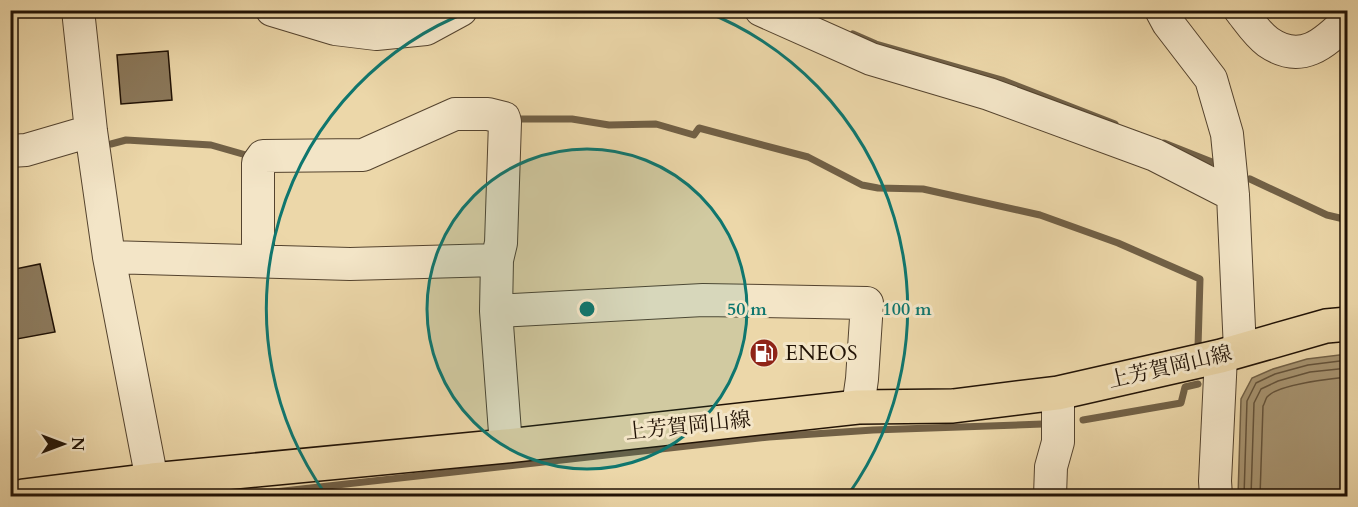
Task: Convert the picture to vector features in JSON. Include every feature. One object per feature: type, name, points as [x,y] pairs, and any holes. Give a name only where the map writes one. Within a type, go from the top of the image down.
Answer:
[{"type":"main road","name":"上芳賀岡山線","points":[[23,496],[153,488],[506,446],[858,408],[953,406],[1058,393],[1230,353],[1326,326],[1347,324]]},
{"type":"street","points":[[78,10],[91,131],[109,256],[153,488]]},
{"type":"street","points":[[272,10],[335,29],[376,34],[426,29],[461,10]]},
{"type":"street","points":[[761,10],[871,59],[989,94],[1155,155],[1233,195]]},
{"type":"street","points":[[1161,10],[1168,23],[1211,80],[1227,134],[1233,195],[1230,353],[1215,481],[1216,496]]},
{"type":"street","points":[[1240,10],[1267,41],[1289,52],[1308,50],[1328,40],[1347,20]]},
{"type":"street","points":[[258,260],[261,159],[363,154],[455,114],[488,114],[505,120],[496,311],[506,446]]},
{"type":"street","points":[[10,151],[26,150],[91,131]]},
{"type":"street","points":[[109,256],[350,264],[497,260]]},
{"type":"street","points":[[496,311],[704,300],[867,303],[858,408]]},
{"type":"street","points":[[1050,496],[1051,467],[1058,442],[1058,393]]},
{"type":"water","points":[[1347,354],[1347,496],[1238,496],[1241,399],[1252,378],[1307,359]]},
{"type":"building","points":[[168,51],[172,100],[121,104],[117,55]]},
{"type":"building","points":[[40,264],[55,332],[17,339],[10,309],[10,270]]},
{"type":"waterway","points":[[326,10],[372,18],[422,13],[427,10]]},
{"type":"waterway","points":[[853,34],[876,44],[1002,80],[1115,124]]},
{"type":"waterway","points":[[512,119],[572,119],[609,125],[656,124],[694,135],[699,128],[808,157],[862,185],[878,188],[923,189],[1040,215],[1118,243],[1200,279],[1198,347]]},
{"type":"waterway","points":[[111,144],[126,140],[211,145],[253,157]]},
{"type":"waterway","points":[[1164,143],[1212,162]]},
{"type":"waterway","points":[[1250,179],[1327,215],[1348,220]]},
{"type":"waterway","points":[[1083,420],[1181,403],[1185,387],[1198,384]]},
{"type":"waterway","points":[[239,496],[769,437],[873,430],[1043,424]]},
{"type":"place","name":"ENEOS","points":[[764,353]]}]
